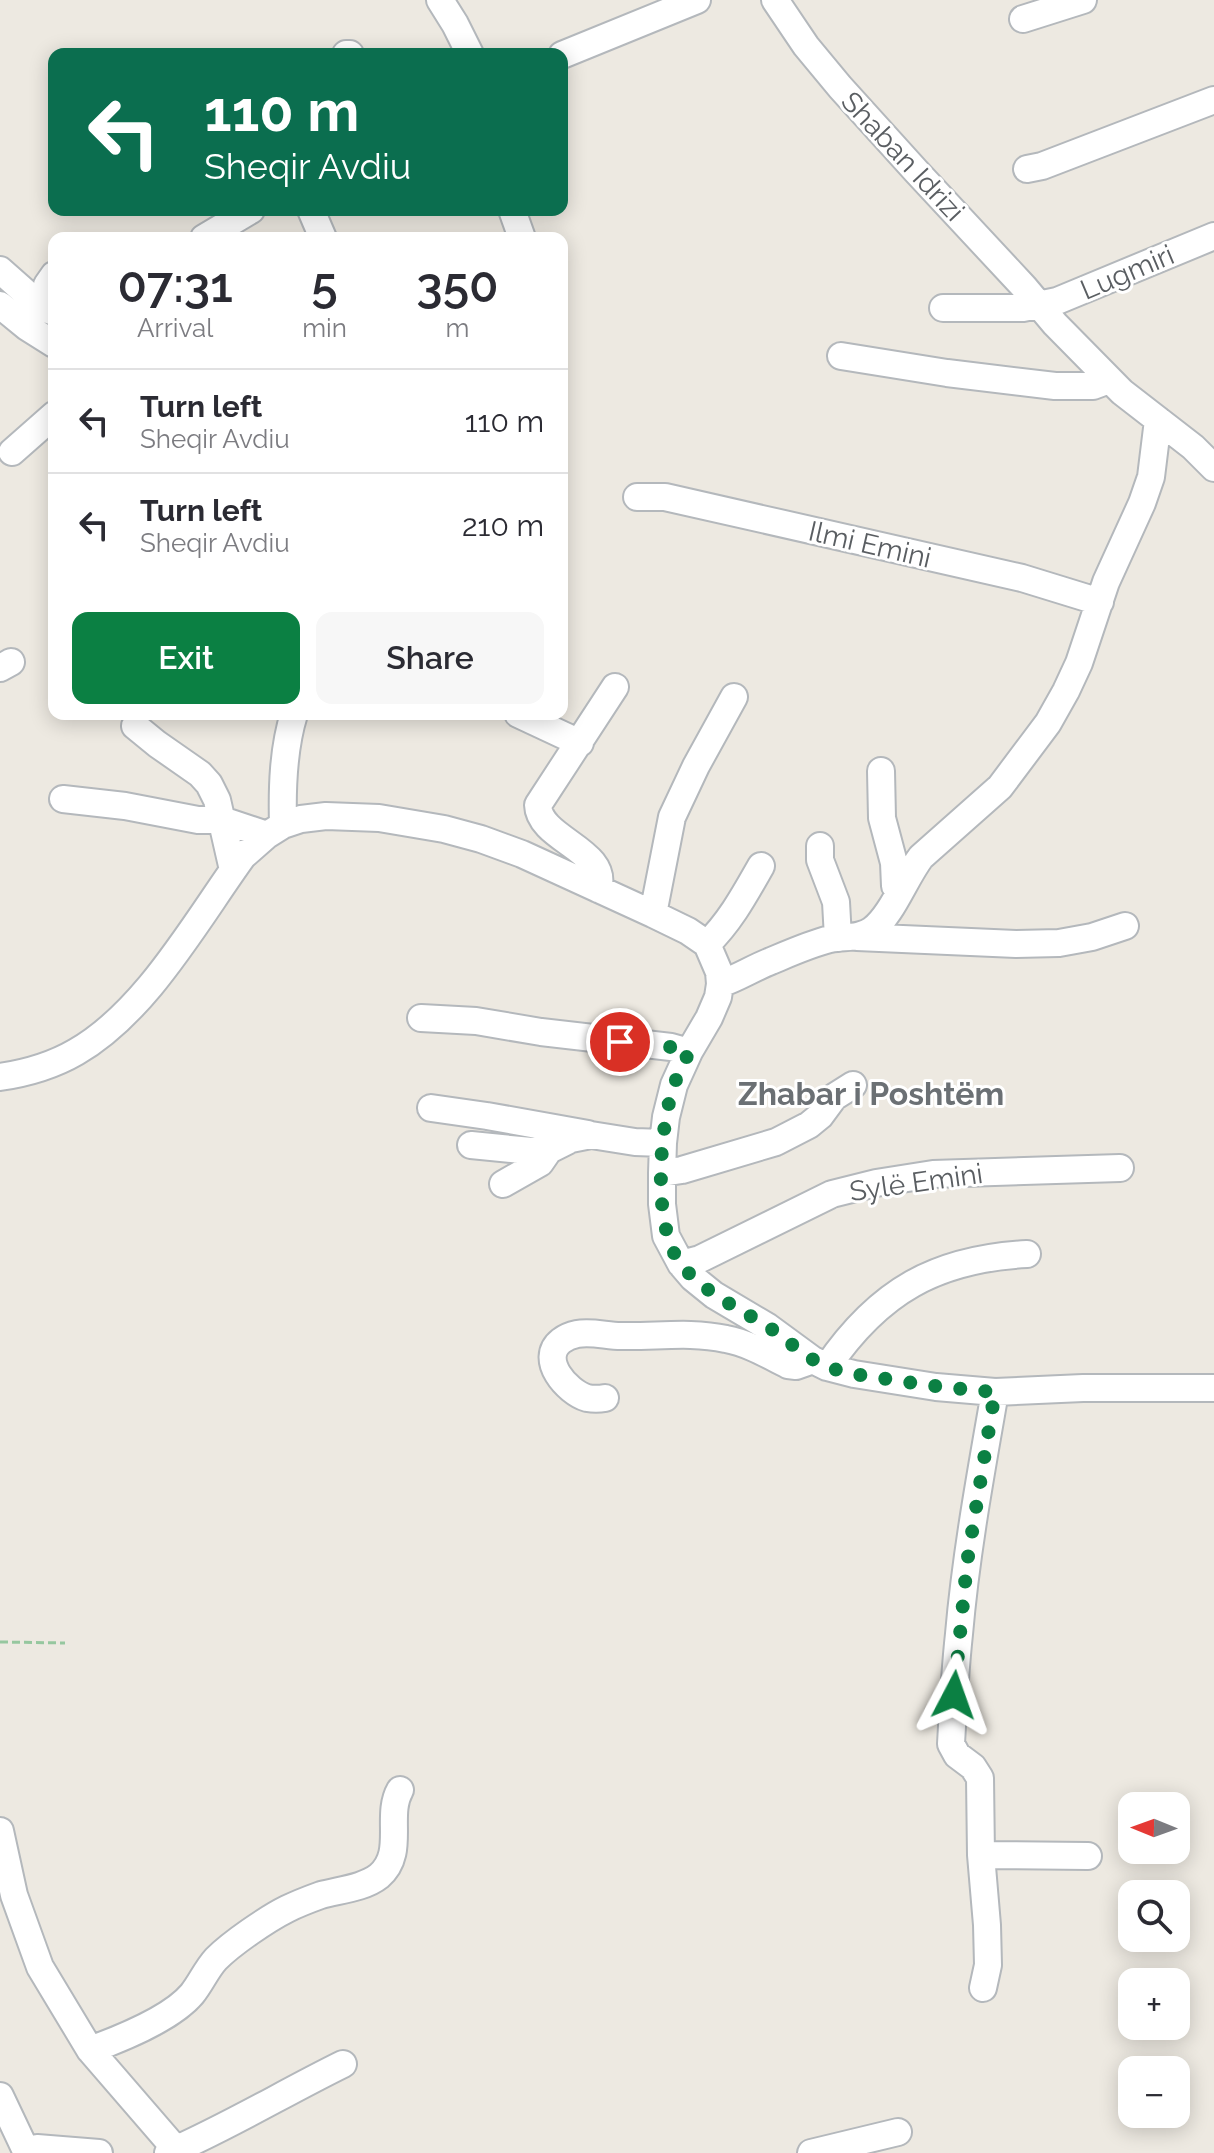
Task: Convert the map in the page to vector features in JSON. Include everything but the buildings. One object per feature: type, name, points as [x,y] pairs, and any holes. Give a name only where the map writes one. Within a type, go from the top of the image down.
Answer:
[{"type":"street","points":[[440,0],[467,48]]},
{"type":"street","points":[[568,53],[697,0]]},
{"type":"street","name":"Shaban Idrizi","points":[[775,0],[806,46],[840,87],[1055,324],[1106,377],[1193,447],[1214,468]]},
{"type":"street","points":[[1023,19],[1083,0]]},
{"type":"street","points":[[1027,169],[1214,100]]},
{"type":"street","points":[[214,232],[241,216]]},
{"type":"street","name":"Lugmiri","points":[[1040,305],[1057,301],[1214,236]]},
{"type":"street","points":[[0,270],[48,310]]},
{"type":"street","points":[[0,305],[48,340]]},
{"type":"street","points":[[943,308],[1023,308],[1040,305]]},
{"type":"street","points":[[841,356],[1055,386],[1093,386],[1106,377]]},
{"type":"street","points":[[12,452],[48,420]]},
{"type":"street","points":[[720,984],[769,961],[827,940],[870,931],[884,917],[921,857],[1000,787],[1048,723],[1079,663],[1106,582],[1151,477],[1158,420]]},
{"type":"street","name":"Ilmi Emini","points":[[637,497],[665,497],[1022,578],[1100,602]]},
{"type":"street","points":[[598,889],[601,882],[598,872],[589,859],[549,827],[541,818],[538,805],[615,687]]},
{"type":"street","points":[[653,914],[672,817],[734,697]]},
{"type":"street","points":[[275,830],[292,720]]},
{"type":"street","points":[[531,720],[580,743]]},
{"type":"street","points":[[135,726],[209,784],[217,800],[233,870]]},
{"type":"street","points":[[881,771],[882,818],[894,863],[895,886],[899,891]]},
{"type":"street","points":[[63,799],[275,830]]},
{"type":"street","points":[[0,1077],[26,1073],[52,1064],[76,1053],[104,1033],[137,1000],[176,953],[243,856],[275,830],[301,819],[326,816],[379,818],[444,829],[522,854],[688,931],[707,944],[719,972],[718,997],[674,1085],[663,1143],[662,1204],[666,1236],[681,1264],[714,1295],[820,1363],[854,1374],[936,1387],[995,1392],[1214,1388]]},
{"type":"street","points":[[820,846],[820,860],[848,937]]},
{"type":"street","points":[[707,944],[738,905],[761,866]]},
{"type":"street","points":[[848,937],[1059,943],[1092,937],[1125,926]]},
{"type":"street","points":[[421,1018],[476,1021],[689,1052]]},
{"type":"street","points":[[662,1173],[776,1142],[809,1125],[834,1097],[853,1085]]},
{"type":"street","points":[[431,1108],[635,1142],[663,1143]]},
{"type":"street","points":[[471,1145],[549,1150],[571,1139],[591,1135]]},
{"type":"street","points":[[503,1184],[540,1163],[549,1150]]},
{"type":"street","name":"Sylë Emini","points":[[681,1264],[700,1259],[832,1194],[876,1183],[933,1174],[1120,1168]]},
{"type":"street","points":[[605,1398],[586,1397],[562,1380],[553,1356],[555,1347],[561,1341],[579,1333],[620,1336],[701,1334],[730,1339],[788,1365],[820,1363],[893,1296],[918,1279],[955,1264],[1027,1254]]},
{"type":"street","points":[[983,1988],[988,1965],[980,1778],[973,1767],[957,1755],[951,1744],[965,1577],[995,1392]]},
{"type":"street","points":[[90,2050],[125,2037],[163,2017],[192,1994],[218,1957],[286,1909],[379,1876],[391,1860],[395,1840],[395,1798],[400,1790]]},
{"type":"street","points":[[0,1831],[14,1895],[40,1967],[90,2050],[174,2152],[343,2064]]},
{"type":"street","points":[[981,1855],[1088,1856]]},
{"type":"street","points":[[0,2096],[27,2152],[37,2148],[99,2153]]},
{"type":"street","points":[[811,2153],[898,2132]]},
{"type":"path","points":[[0,1642],[65,1643]]},
{"type":"district","name":"Zhabar i Poshtëm","points":[[871,1094]]},
{"type":"route","points":[[620,1042],[689,1052],[674,1085],[666,1117],[662,1204],[666,1236],[681,1264],[693,1278],[714,1295],[827,1367],[936,1387],[995,1392],[967,1563],[954,1695]]}]
